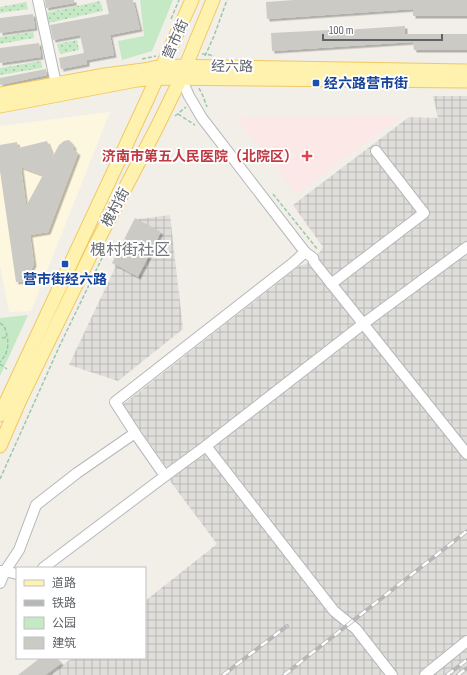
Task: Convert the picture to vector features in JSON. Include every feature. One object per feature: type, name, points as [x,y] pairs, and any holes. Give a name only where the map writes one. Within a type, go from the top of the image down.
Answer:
[{"type":"main road","name":"营市街","points":[[157,78],[192,0]]},
{"type":"main road","name":"营市街","points":[[181,78],[214,0]]},
{"type":"main road","name":"经六路","points":[[0,94],[163,66],[186,66],[200,77],[467,81]]},
{"type":"main road","name":"经六路","points":[[0,106],[137,80],[157,78],[467,71]]},
{"type":"main road","name":"槐村街","points":[[0,415],[157,78]]},
{"type":"main road","name":"槐村街","points":[[0,446],[20,400],[91,254],[181,78]]},
{"type":"street","points":[[38,0],[56,84]]},
{"type":"street","points":[[181,78],[202,118],[305,252],[313,258],[314,262],[331,284],[467,454]]},
{"type":"street","points":[[331,284],[424,213],[376,151]]},
{"type":"street","points":[[44,567],[206,446],[363,324],[467,247]]},
{"type":"street","points":[[165,476],[134,433],[115,402],[305,252]]},
{"type":"street","points":[[0,583],[2,571],[19,550],[36,505],[78,472],[134,433]]},
{"type":"street","points":[[206,446],[334,611],[356,629],[392,675]]},
{"type":"street","points":[[2,571],[16,574]]},
{"type":"street","points":[[425,675],[467,641]]},
{"type":"path","points":[[174,116],[193,102],[198,96],[200,77],[227,0]]},
{"type":"path","points":[[200,77],[203,96],[208,111]]},
{"type":"path","points":[[178,114],[195,124]]},
{"type":"path","points":[[271,192],[320,252]]},
{"type":"path","points":[[0,479],[60,345],[106,248]]},
{"type":"path","points":[[0,323],[4,326],[7,337],[6,354],[0,363],[7,369]]},
{"type":"path","points":[[2,338],[7,337]]},
{"type":"shaded area","points":[[433,96],[467,96],[467,675],[49,675],[71,659],[146,659],[146,600],[217,544],[170,481],[170,472],[121,406],[299,266],[306,264],[320,252],[323,247],[293,205],[409,117],[438,118]]},
{"type":"shaded area","points":[[110,112],[31,311],[9,312],[0,265],[0,126]]},
{"type":"shaded area","name":"济南市第五人民医院（北院区）","points":[[402,116],[296,194],[236,118]]},
{"type":"shaded area","points":[[170,215],[183,329],[118,381],[69,365],[138,219]]},
{"type":"green space","points":[[140,0],[173,0],[152,51],[122,60],[118,41],[144,36]]},
{"type":"green space","points":[[100,1],[103,11],[48,23],[45,13]]},
{"type":"green space","points":[[26,2],[28,9],[0,13],[0,7]]},
{"type":"green space","points":[[33,32],[34,38],[0,44],[0,37]]},
{"type":"green space","points":[[77,40],[79,50],[60,54],[57,44]]},
{"type":"green space","points":[[41,61],[42,68],[0,75],[0,68]]},
{"type":"green space","points":[[28,315],[0,376],[0,318]]},
{"type":"building","points":[[45,0],[74,0],[74,3],[46,8]]},
{"type":"building","points":[[106,0],[133,0],[140,29],[110,35],[114,55],[87,60],[87,64],[61,69],[59,58],[84,53],[80,35],[53,40],[50,25],[109,14]]},
{"type":"building","points":[[294,0],[467,0],[467,16],[413,16],[413,9],[267,19],[266,2]]},
{"type":"building","points":[[33,14],[35,28],[0,33],[0,18]]},
{"type":"building","points":[[405,26],[405,34],[467,34],[467,50],[414,50],[413,42],[272,51],[271,33]]},
{"type":"building","points":[[39,43],[41,57],[0,63],[0,48]]},
{"type":"building","points":[[46,69],[47,75],[0,85],[0,78]]},
{"type":"building","points":[[69,140],[74,147],[74,150],[78,153],[48,232],[30,235],[34,264],[25,281],[16,282],[0,171],[0,145],[17,142],[18,148],[47,141],[53,156],[59,145],[64,141]],"holes":[[[21,167],[43,175],[26,206]]]},
{"type":"building","points":[[135,218],[161,232],[138,277],[112,263]]},
{"type":"building","points":[[39,659],[58,659],[61,663],[45,675],[18,675]]},
{"type":"railway","points":[[284,675],[467,531]]},
{"type":"railway","points":[[223,675],[287,626]]},
{"type":"railway","points":[[447,675],[467,660]]},
{"type":"railway","points":[[458,675],[467,668]]},
{"type":"place","name":"经六路营市街","points":[[316,83]]},
{"type":"place","name":"济南市第五人民医院（北院区）","points":[[307,156]]},
{"type":"place","name":"营市街经六路","points":[[65,264]]},
{"type":"district","name":"槐村街社区","points":[[130,249]]}]
